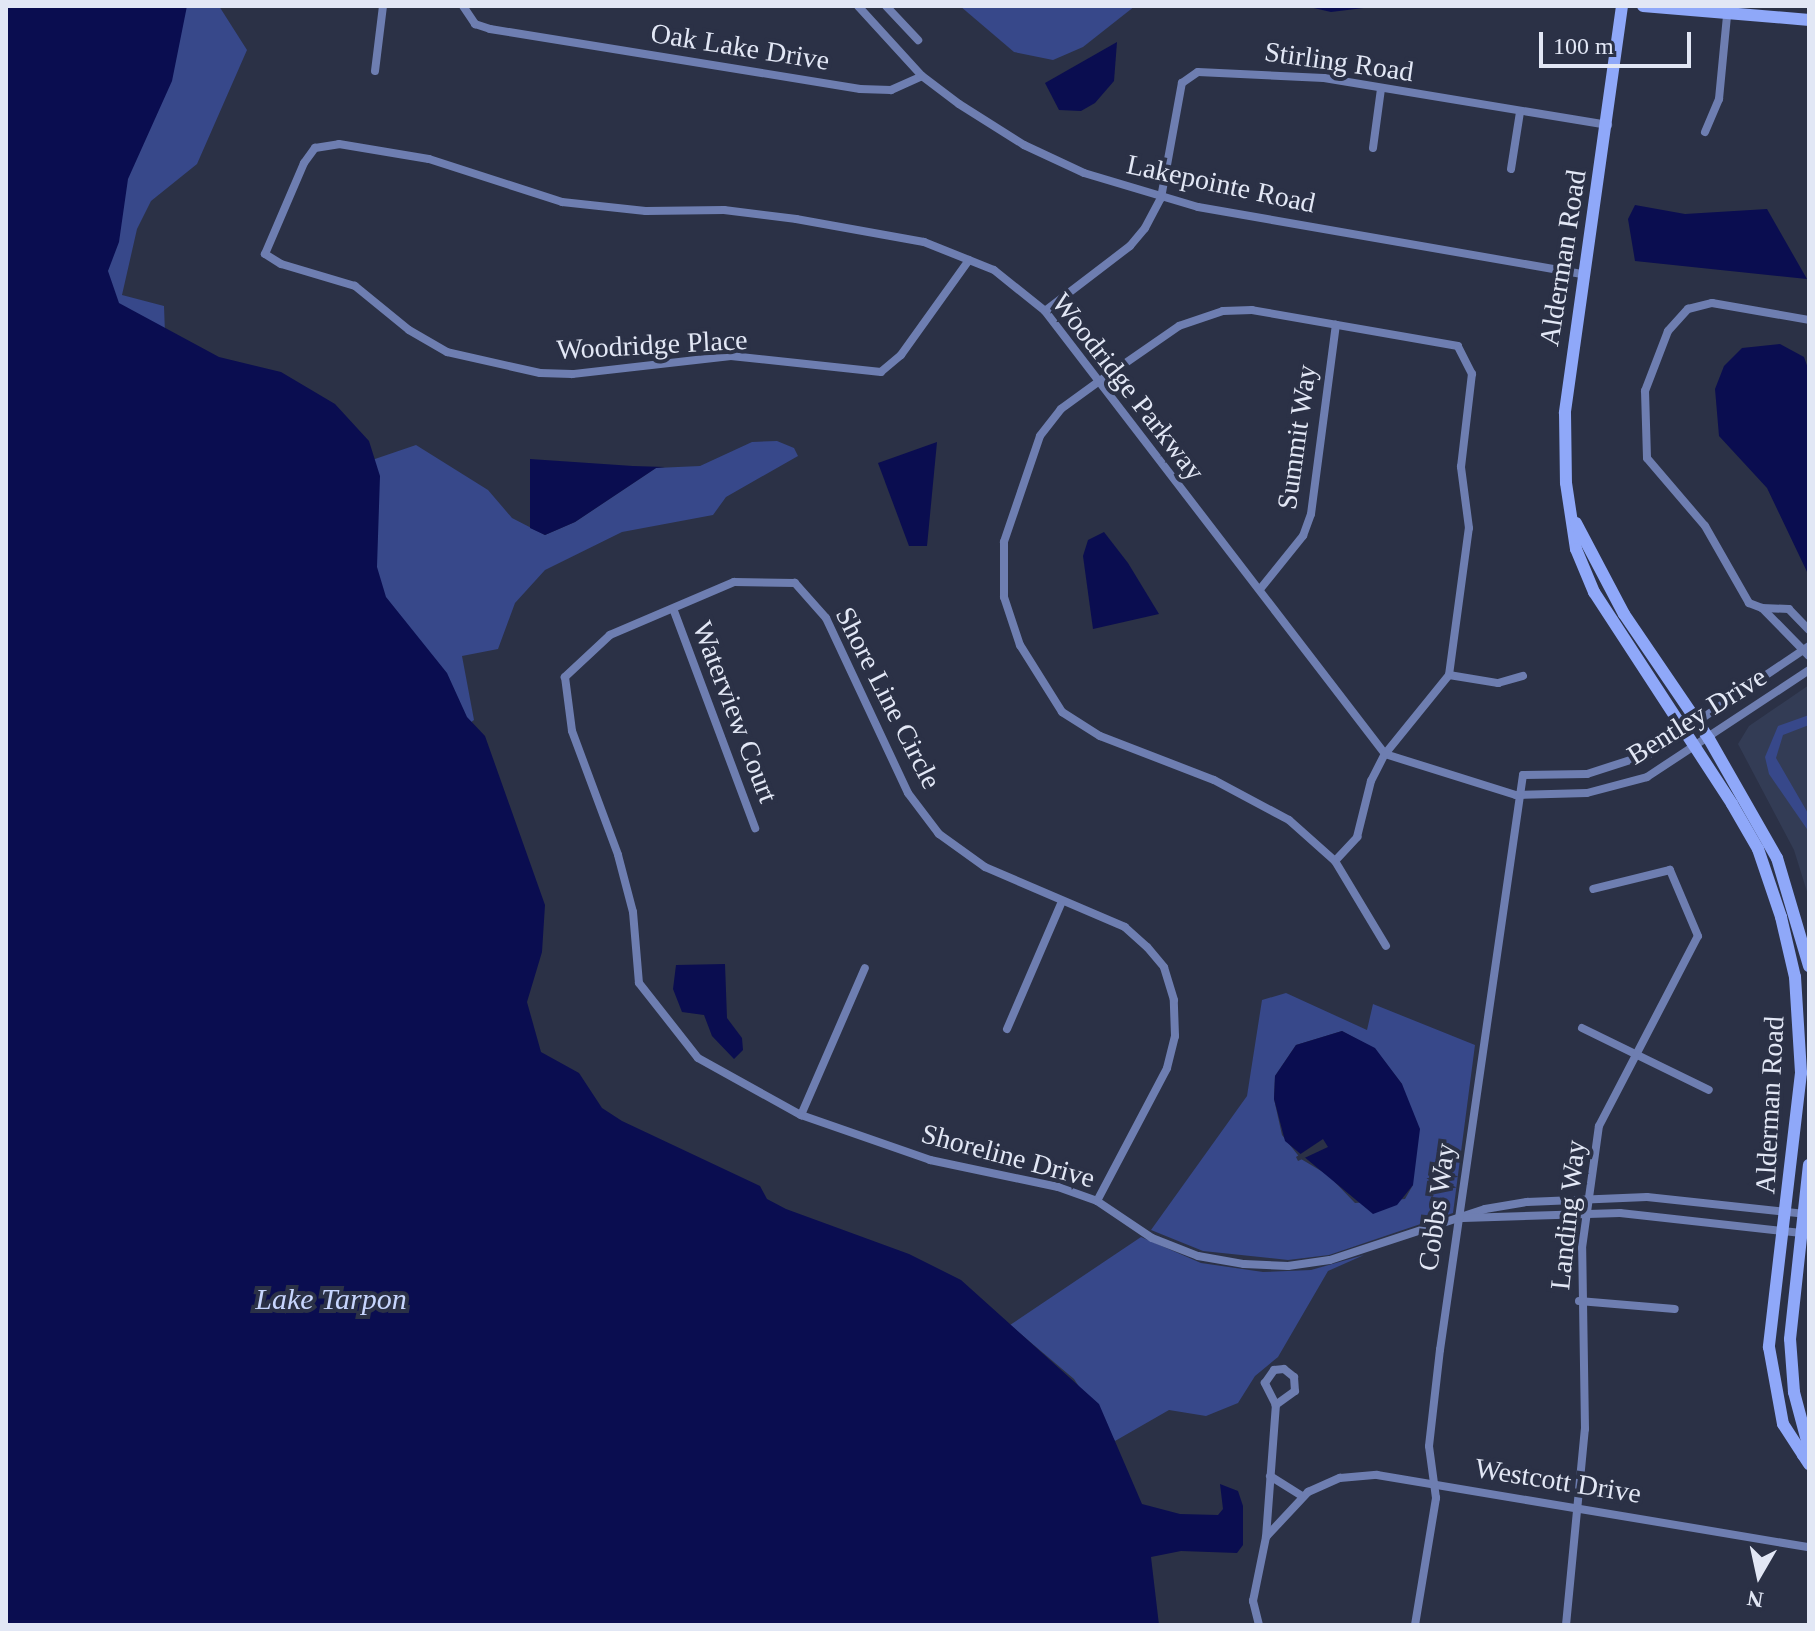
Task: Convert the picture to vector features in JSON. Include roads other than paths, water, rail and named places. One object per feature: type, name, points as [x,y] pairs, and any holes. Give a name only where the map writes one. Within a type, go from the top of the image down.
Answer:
[{"type":"street","points":[[375,71],[383,6]]},
{"type":"street","name":"Oak Lake Drive","points":[[463,6],[475,24],[490,29],[860,89],[891,90],[922,76]]},
{"type":"street","name":"Lakepointe Road","points":[[858,6],[922,76],[1038,152],[1161,198],[1583,274]]},
{"type":"street","points":[[886,6],[918,40]]},
{"type":"street","name":"Alderman Road","points":[[1622,6],[1608,125],[1583,274],[1563,447],[1576,549],[1594,592],[1758,849],[1795,977],[1801,1073],[1788,1213],[1769,1347],[1779,1411],[1792,1446],[1806,1459]]},
{"type":"street","points":[[1643,6],[1728,10],[1809,20]]},
{"type":"street","points":[[1705,132],[1719,99],[1728,10]]},
{"type":"street","name":"Stirling Road","points":[[1161,198],[1182,83],[1198,72],[1280,74],[1608,125]]},
{"type":"street","points":[[1373,148],[1381,89]]},
{"type":"street","points":[[1511,169],[1520,112]]},
{"type":"street","name":"Woodridge Parkway","points":[[265,254],[315,148],[339,144],[429,159],[562,202],[646,211],[724,210],[796,219],[924,242],[994,270],[1045,311],[1261,588],[1385,754]]},
{"type":"street","points":[[1045,311],[1130,246],[1161,198]]},
{"type":"street","name":"Woodridge Place","points":[[265,254],[281,264],[355,286],[409,330],[447,352],[540,373],[572,374],[731,356],[881,372],[901,355],[969,260]]},
{"type":"street","points":[[1809,320],[1712,303],[1688,309],[1668,331],[1645,391],[1647,458],[1705,526],[1749,603],[1762,608],[1785,609],[1809,630]]},
{"type":"street","points":[[1335,861],[1357,837],[1371,781],[1385,754],[1449,675],[1469,528],[1461,467],[1472,374],[1466,354],[1458,346],[1252,310],[1223,311],[1179,326],[1061,409],[1040,436],[1023,474],[1003,557],[1004,597],[1020,645],[1062,712],[1100,736],[1237,791],[1289,820],[1335,861],[1386,946]]},
{"type":"street","name":"Summit Way","points":[[1261,588],[1303,536],[1311,514],[1336,325]]},
{"type":"street","name":"Alderman Road","points":[[1572,517],[1624,614],[1709,739],[1777,858],[1809,966]]},
{"type":"street","name":"Shore Line Circle","points":[[863,1139],[801,1115],[698,1058],[639,983],[633,912],[618,855],[572,731],[565,677],[610,635],[674,611],[734,582],[795,583],[826,618],[908,793],[939,834],[985,867],[1125,927],[1164,967],[1176,1014],[1167,1068],[1097,1201]]},
{"type":"street","points":[[1762,608],[1807,650]]},
{"type":"street","points":[[1777,621],[1785,609]]},
{"type":"street","name":"Waterview Court","points":[[674,611],[755,828]]},
{"type":"street","name":"Bentley Drive","points":[[1807,650],[1649,754],[1603,771],[1523,775],[1516,795],[1606,790],[1647,777],[1709,739],[1809,670]]},
{"type":"street","points":[[1449,675],[1498,683],[1523,676]]},
{"type":"street","points":[[1385,754],[1516,795]]},
{"type":"street","name":"Cobbs Way","points":[[1415,1625],[1436,1498],[1429,1446],[1516,795]]},
{"type":"street","name":"Landing Way","points":[[1566,1625],[1586,1399],[1579,1301],[1599,1126],[1694,952],[1698,936],[1694,918],[1670,870],[1593,889]]},
{"type":"street","points":[[1007,1029],[1062,901]]},
{"type":"street","points":[[801,1115],[865,968]]},
{"type":"street","points":[[1582,1028],[1709,1090]]},
{"type":"street","name":"Shoreline Drive","points":[[863,1139],[1097,1201],[1152,1238],[1198,1256],[1263,1266],[1330,1260],[1458,1218],[1527,1202],[1591,1198],[1700,1200],[1806,1214]]},
{"type":"street","name":"Alderman Road","points":[[1806,1459],[1807,1441],[1794,1392],[1790,1339],[1805,1234],[1809,1165]]},
{"type":"street","name":"Shoreline Drive","points":[[1458,1218],[1588,1214],[1805,1234]]},
{"type":"street","points":[[1579,1301],[1675,1309]]},
{"type":"street","points":[[1259,1625],[1253,1601],[1266,1537],[1276,1405],[1265,1383],[1274,1370],[1284,1369],[1294,1377],[1295,1391],[1276,1405]]},
{"type":"street","name":"Westcott Drive","points":[[1266,1537],[1302,1496],[1340,1478],[1377,1475],[1809,1547]]},
{"type":"street","points":[[1270,1476],[1302,1496]]},
{"type":"water","name":"Lake Tarpon","points":[[6,6],[187,6],[172,81],[128,179],[119,242],[108,271],[119,303],[219,357],[281,372],[335,404],[369,441],[380,476],[377,567],[386,597],[447,673],[467,717],[485,736],[545,905],[542,952],[527,1002],[541,1052],[579,1073],[602,1108],[622,1121],[760,1186],[767,1199],[786,1209],[909,1254],[961,1280],[1099,1404],[1142,1504],[1180,1514],[1218,1515],[1223,1509],[1220,1484],[1238,1491],[1243,1506],[1243,1545],[1237,1553],[1181,1551],[1151,1557],[1159,1625],[6,1625]]},
{"type":"water","points":[[1305,6],[1380,6],[1331,12]]},
{"type":"water","points":[[1117,42],[1114,81],[1095,103],[1081,111],[1059,110],[1045,83]]},
{"type":"water","points":[[1635,205],[1685,214],[1767,209],[1807,279],[1635,261],[1628,219]]},
{"type":"water","points":[[1780,344],[1804,357],[1809,371],[1809,576],[1767,488],[1719,436],[1715,389],[1724,366],[1742,348]]},
{"type":"water","points":[[937,442],[927,546],[909,546],[878,463]]},
{"type":"water","points":[[530,459],[665,467],[656,468],[575,522],[545,535],[530,528]]},
{"type":"water","points":[[1104,532],[1128,563],[1159,614],[1093,629],[1083,556],[1088,540]]},
{"type":"water","points":[[725,964],[727,1018],[742,1038],[743,1050],[734,1059],[712,1036],[704,1015],[682,1012],[673,989],[676,965]]},
{"type":"water","points":[[1342,1031],[1375,1048],[1402,1084],[1420,1129],[1413,1185],[1397,1205],[1373,1214],[1285,1141],[1274,1099],[1275,1076],[1296,1045]]}]
